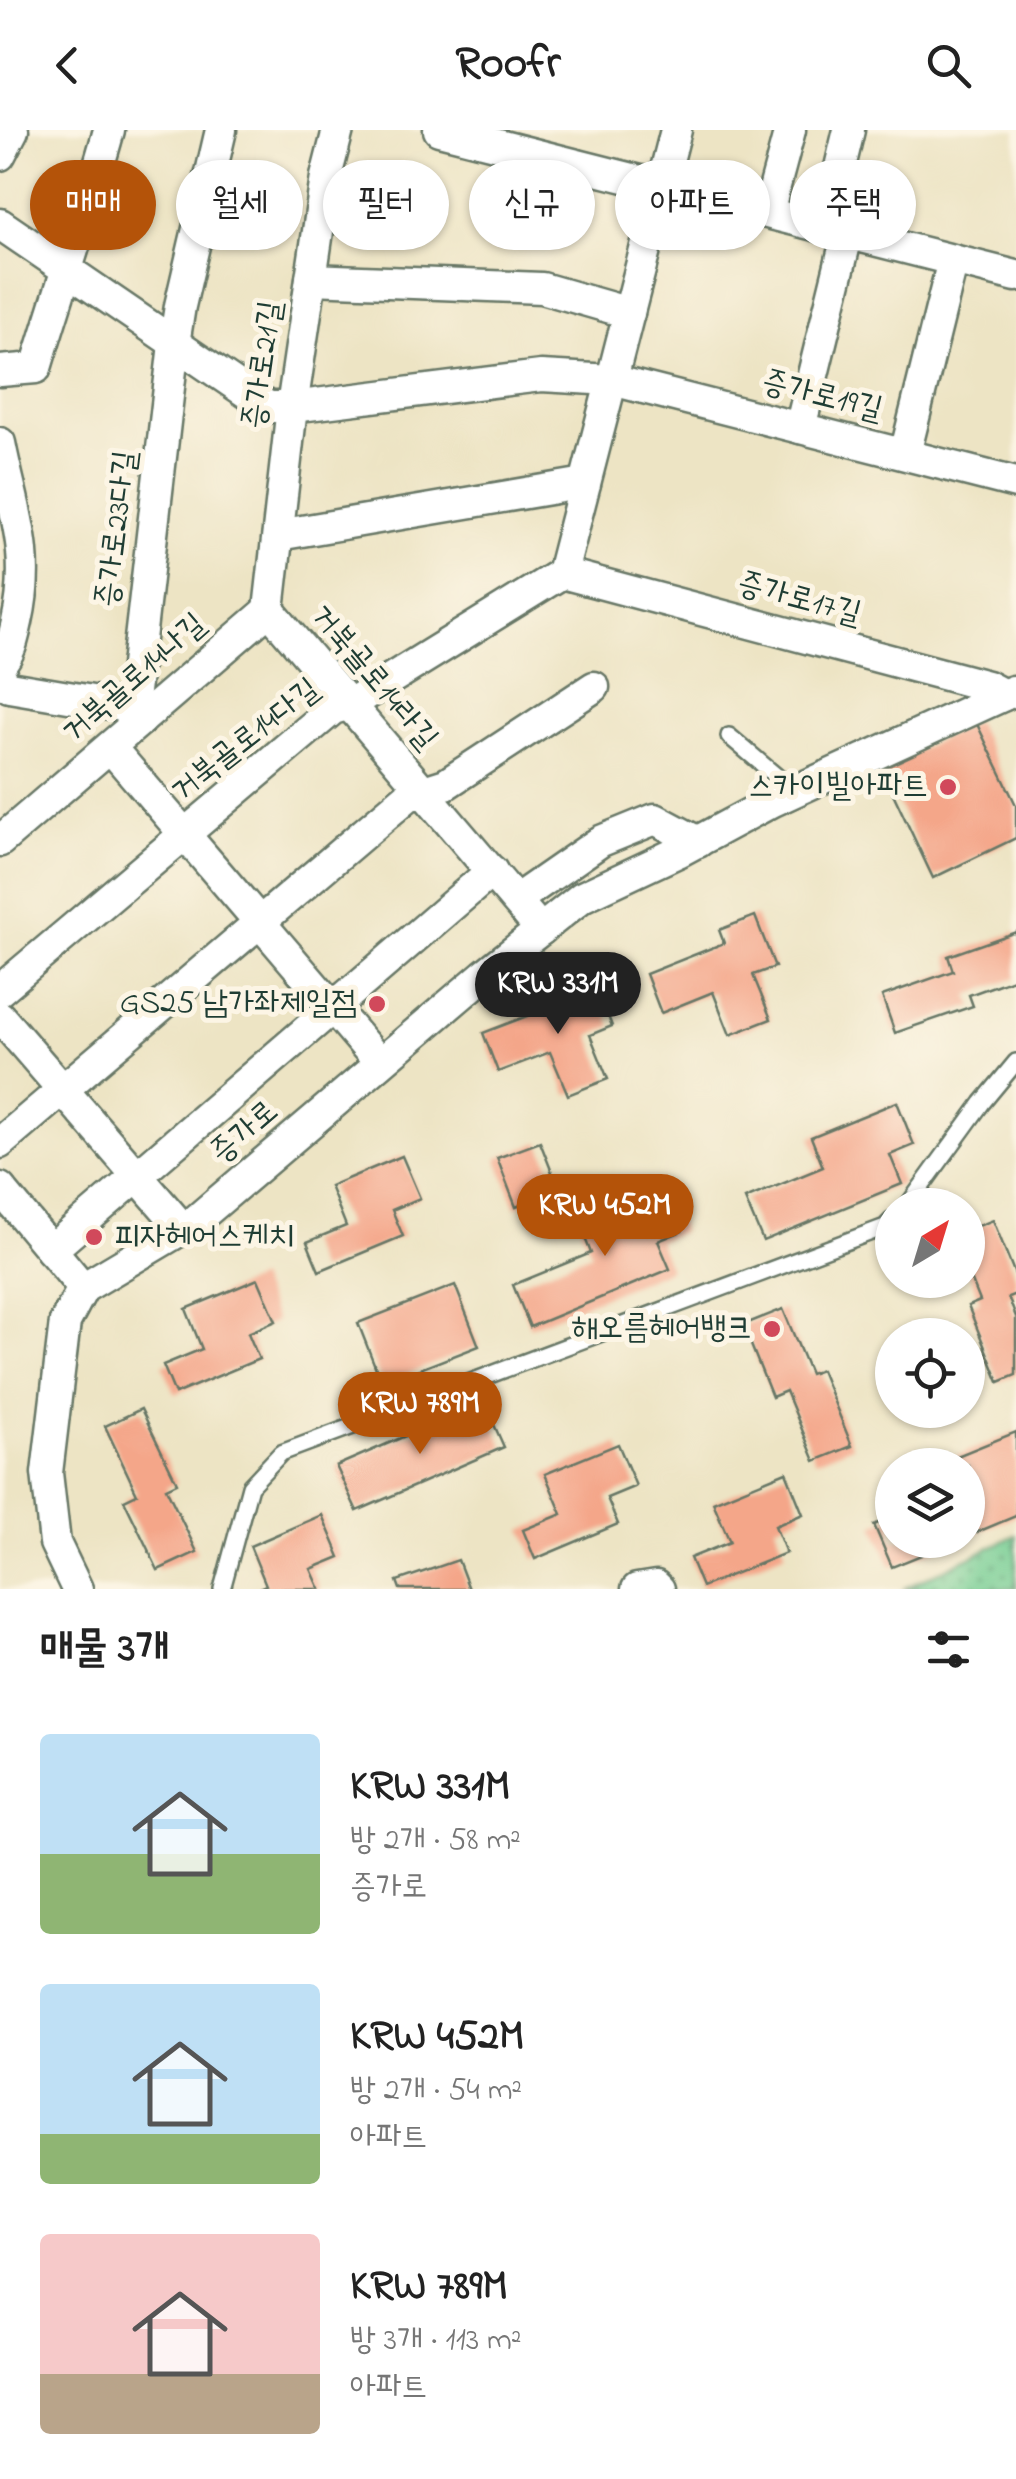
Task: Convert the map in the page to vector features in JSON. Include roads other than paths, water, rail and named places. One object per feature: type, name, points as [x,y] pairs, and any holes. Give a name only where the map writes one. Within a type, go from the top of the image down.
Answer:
[{"type":"street","points":[[0,155],[13,130]]},
{"type":"street","points":[[0,371],[36,368],[66,268],[84,224],[108,130]]},
{"type":"street","name":"증가로23다길","points":[[142,720],[134,700],[174,344],[221,130]]},
{"type":"street","name":"증가로21길","points":[[269,610],[292,407],[326,177],[338,130]]},
{"type":"street","points":[[438,130],[615,173]]},
{"type":"street","points":[[668,160],[676,130]]},
{"type":"street","points":[[770,205],[790,130]]},
{"type":"street","points":[[845,160],[849,130]]},
{"type":"street","points":[[0,224],[268,407],[540,376],[612,380]]},
{"type":"street","points":[[350,704],[562,573],[645,250]]},
{"type":"street","points":[[800,428],[833,250]]},
{"type":"street","points":[[916,250],[1016,276]]},
{"type":"street","points":[[905,454],[953,260]]},
{"type":"street","points":[[311,278],[542,288],[629,312]]},
{"type":"street","name":"증가로19길","points":[[612,380],[1016,483]]},
{"type":"street","points":[[0,443],[22,535],[23,595],[10,654],[0,666]]},
{"type":"street","points":[[278,535],[585,484]]},
{"type":"street","name":"증가로17길","points":[[562,573],[1010,693]]},
{"type":"street","name":"거북골로14나길","points":[[0,841],[269,610]]},
{"type":"street","name":"거북골로14라길","points":[[269,610],[540,930]]},
{"type":"street","points":[[0,680],[9,687],[122,706],[142,720]]},
{"type":"street","name":"거북골로14라길","points":[[424,792],[446,784],[594,688]]},
{"type":"street","name":"증가로","points":[[83,1288],[183,1229],[582,897],[794,791],[1010,693]]},
{"type":"street","name":"거북골로14다길","points":[[186,833],[333,709],[350,704]]},
{"type":"street","name":"거북골로14다길","points":[[110,747],[380,1063]]},
{"type":"street","points":[[0,1143],[408,796],[424,792]]},
{"type":"street","points":[[516,900],[601,841],[654,819],[698,842]]},
{"type":"street","points":[[0,990],[186,833]]},
{"type":"street","points":[[51,1250],[492,871]]},
{"type":"street","points":[[0,1017],[183,1229]]},
{"type":"street","points":[[0,1188],[83,1288],[65,1322],[47,1473],[55,1543],[77,1589]]},
{"type":"street","points":[[637,1589],[659,1589]]},
{"type":"lane","points":[[730,736],[794,791]]},
{"type":"lane","points":[[920,1188],[1016,1062]]},
{"type":"lane","points":[[222,1589],[250,1486],[281,1453],[875,1232]]},
{"type":"place","name":"스카이빌아파트","points":[[948,787]]},
{"type":"place","name":"GS25 남가좌제일점","points":[[377,1004]]},
{"type":"place","name":"피자헤어스케치","points":[[94,1237]]},
{"type":"place","name":"해오름헤어뱅크","points":[[772,1329]]}]
